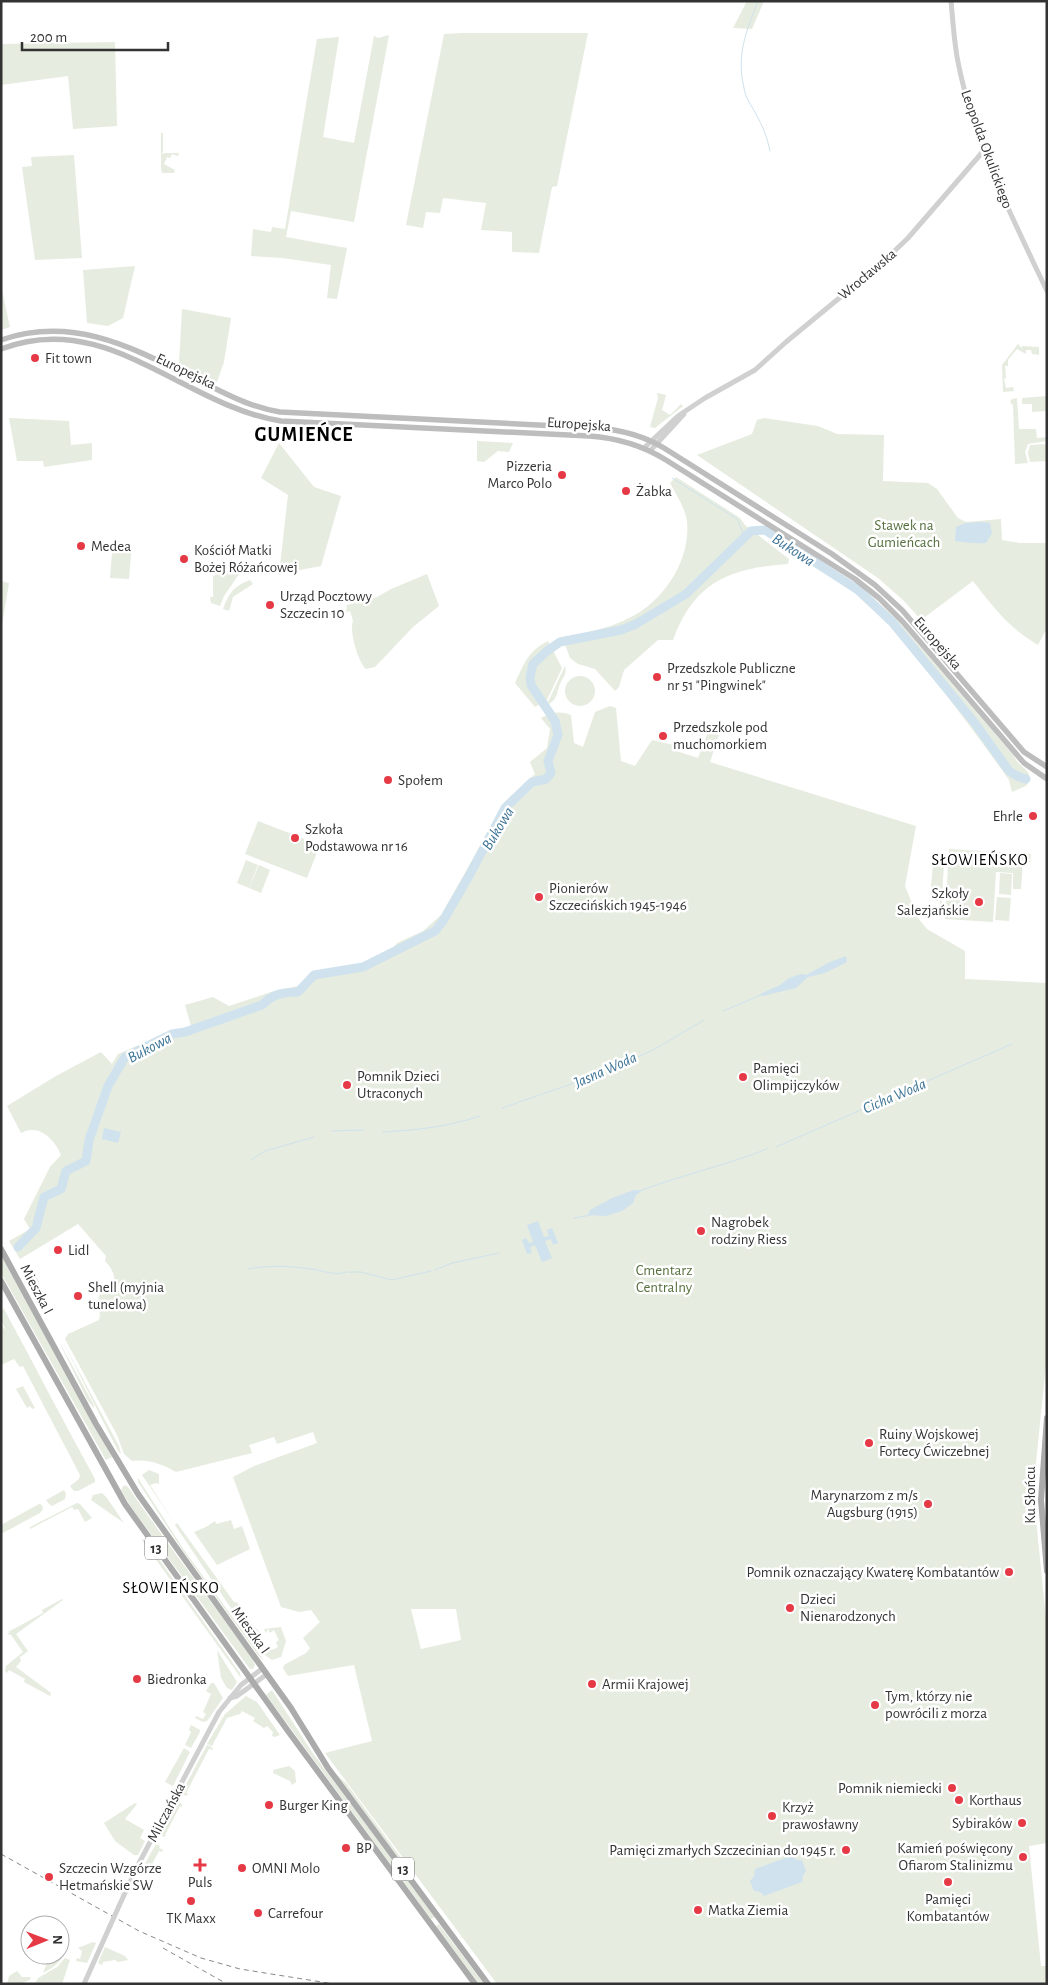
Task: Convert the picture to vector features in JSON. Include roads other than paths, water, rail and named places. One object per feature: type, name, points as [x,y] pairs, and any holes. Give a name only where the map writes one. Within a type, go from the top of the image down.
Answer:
[{"type":"main road","name":"Europejska","points":[[1,340],[48,331],[75,332],[99,336],[138,352],[250,405],[280,412],[598,428],[622,432],[649,441],[832,554],[875,585],[902,610],[1024,752],[1047,766]]},
{"type":"main road","name":"Europejska","points":[[1,350],[41,340],[62,339],[94,344],[133,359],[235,408],[273,420],[597,436],[623,441],[644,448],[866,588],[903,622],[1024,763],[1047,779]]},
{"type":"main road","name":"Mieszka I","points":[[1,1249],[124,1471],[154,1517],[291,1708],[328,1768],[488,1984]]},
{"type":"main road","name":"Mieszka I","points":[[1,1281],[121,1498],[252,1681],[475,1984]]},
{"type":"main road","name":"Ku Słońcu","points":[[1047,1418],[1041,1491],[1047,1571]]},
{"type":"street","name":"Leopolda Okulickiego","points":[[951,1],[960,72],[984,148],[1005,201],[1047,291]]},
{"type":"street","name":"Wrocławska","points":[[690,408],[755,370],[792,336],[897,250],[984,148]]},
{"type":"street","points":[[644,448],[649,441],[673,420],[690,408]]},
{"type":"street","points":[[650,451],[690,408]]},
{"type":"street","name":"Milczańska","points":[[84,1984],[138,1864],[221,1709],[230,1698],[238,1696],[265,1671]]},
{"type":"water","points":[[966,523],[990,523],[992,533],[986,543],[955,541],[956,527]]},
{"type":"water","points":[[846,956],[847,962],[825,973],[808,977],[796,988],[762,996],[760,994],[780,985],[789,978],[801,974],[806,975]]},
{"type":"water","points":[[104,1128],[121,1132],[118,1143],[102,1139]]},
{"type":"water","points":[[634,1190],[643,1190],[636,1195],[633,1203],[622,1211],[606,1216],[588,1214],[590,1210],[612,1198]]},
{"type":"water","points":[[538,1221],[544,1237],[549,1236],[547,1230],[552,1228],[558,1243],[553,1245],[551,1239],[545,1241],[552,1258],[542,1262],[535,1245],[530,1247],[532,1253],[527,1254],[522,1240],[526,1238],[529,1243],[533,1242],[527,1225]]},
{"type":"water","points":[[791,1856],[797,1860],[802,1860],[806,1871],[802,1882],[764,1896],[760,1892],[754,1891],[750,1881],[754,1876],[755,1869]]},
{"type":"waterway","points":[[758,1],[744,41],[741,72],[746,96],[764,130],[770,151]]},
{"type":"waterway","points":[[672,478],[737,519],[745,537]]},
{"type":"waterway","name":"Bukowa","points":[[18,1247],[36,1228],[44,1197],[61,1189],[66,1171],[86,1161],[89,1140],[108,1086],[125,1057],[172,1034],[185,1032],[262,1005],[278,994],[298,992],[314,975],[363,967],[435,931],[443,921],[469,876],[505,808],[532,782],[546,779],[551,773],[548,761],[558,735],[555,721],[531,685],[530,677],[533,664],[560,642],[621,630],[636,624],[686,594],[751,531],[765,530],[858,590],[892,622],[974,722],[1009,771],[1026,779]]},
{"type":"waterway","name":"Jasna Woda","points":[[723,1011],[761,995]]},
{"type":"waterway","name":"Jasna Woda","points":[[502,1108],[606,1072],[655,1049],[704,1020]]},
{"type":"waterway","name":"Cicha Woda","points":[[776,1147],[1012,1044]]},
{"type":"waterway","name":"Jasna Woda","points":[[383,1132],[432,1127],[480,1116]]},
{"type":"waterway","name":"Jasna Woda","points":[[332,1131],[364,1130]]},
{"type":"waterway","name":"Jasna Woda","points":[[251,1160],[265,1151],[314,1137]]},
{"type":"waterway","name":"Cicha Woda","points":[[642,1190],[767,1149]]},
{"type":"waterway","name":"Cicha Woda","points":[[574,1218],[591,1215]]},
{"type":"waterway","name":"Cicha Woda","points":[[435,1270],[452,1263],[499,1253]]},
{"type":"waterway","name":"Cicha Woda","points":[[248,1269],[280,1266],[334,1273],[347,1272]]},
{"type":"waterway","name":"Cicha Woda","points":[[349,1272],[361,1272],[392,1280],[431,1271]]},
{"type":"railway","points":[[1018,1822],[1024,1824]]},
{"type":"railway","points":[[1,1854],[139,1931],[201,1958],[240,1969],[334,1984]]},
{"type":"railway","points":[[163,1948],[227,1984]]},
{"type":"place","name":"Fit town","points":[[35,358]]},
{"type":"place","name":"Pizzeria Marco Polo","points":[[562,475]]},
{"type":"place","name":"Żabka","points":[[626,491]]},
{"type":"place","name":"Medea","points":[[81,546]]},
{"type":"place","name":"Kościół Matki Bożej Różańcowej","points":[[184,559]]},
{"type":"place","name":"Urząd Pocztowy Szczecin 10","points":[[270,605]]},
{"type":"place","name":"Przedszkole Publiczne nr 51 \"Pingwinek\"","points":[[657,677]]},
{"type":"place","name":"Przedszkole pod muchomorkiem","points":[[663,736]]},
{"type":"place","name":"Społem","points":[[388,780]]},
{"type":"place","name":"Ehrle","points":[[1033,816]]},
{"type":"place","name":"Szkoła Podstawowa nr 16","points":[[295,838]]},
{"type":"place","name":"Pionierów Szczecińskich 1945-1946","points":[[539,897]]},
{"type":"place","name":"Szkoły Salezjańskie","points":[[979,902]]},
{"type":"place","name":"Pamięci Olimpijczyków","points":[[743,1077]]},
{"type":"place","name":"Pomnik Dzieci Utraconych","points":[[347,1085]]},
{"type":"place","name":"Nagrobek rodziny Riess","points":[[701,1231]]},
{"type":"place","name":"Lidl","points":[[58,1250]]},
{"type":"place","name":"Shell (myjnia tunelowa)","points":[[78,1296]]},
{"type":"place","name":"Ruiny Wojskowej Fortecy Ćwiczebnej","points":[[869,1443]]},
{"type":"place","name":"Marynarzom z m/s Augsburg (1915)","points":[[928,1504]]},
{"type":"place","name":"Pomnik oznaczający Kwaterę Kombatantów","points":[[1009,1572]]},
{"type":"place","name":"Dzieci Nienarodzonych","points":[[790,1608]]},
{"type":"place","name":"Biedronka","points":[[137,1679]]},
{"type":"place","name":"Armii Krajowej","points":[[592,1684]]},
{"type":"place","name":"Tym, którzy nie powrócili z morza","points":[[875,1705]]},
{"type":"place","name":"Pomnik niemiecki","points":[[952,1788]]},
{"type":"place","name":"Korthaus","points":[[959,1800]]},
{"type":"place","name":"Burger King","points":[[269,1805]]},
{"type":"place","name":"Krzyż prawosławny","points":[[772,1816]]},
{"type":"place","name":"Sybiraków","points":[[1022,1823]]},
{"type":"place","name":"BP","points":[[346,1848]]},
{"type":"place","name":"Pamięci zmarłych Szczecinian do 1945 r.","points":[[846,1850]]},
{"type":"place","name":"Kamień poświęcony Ofiarom Stalinizmu","points":[[1023,1857]]},
{"type":"place","name":"Puls","points":[[200,1865]]},
{"type":"place","name":"OMNI Molo","points":[[242,1868]]},
{"type":"place","name":"Szczecin Wzgórze Hetmańskie SW","points":[[49,1877]]},
{"type":"place","name":"Pamięci Kombatantów","points":[[948,1882]]},
{"type":"place","name":"TK Maxx","points":[[191,1901]]},
{"type":"place","name":"Matka Ziemia","points":[[698,1910]]},
{"type":"place","name":"Carrefour","points":[[258,1913]]},
{"type":"district","name":"GUMIEŃCE","points":[[304,434]]},
{"type":"district","name":"SŁOWIEŃSKO","points":[[980,859]]},
{"type":"district","name":"SŁOWIEŃSKO","points":[[171,1587]]},
{"type":"park label","name":"Stawek na Gumieńcach","points":[[904,534]]},
{"type":"park label","name":"Cmentarz Centralny","points":[[664,1278]]}]
